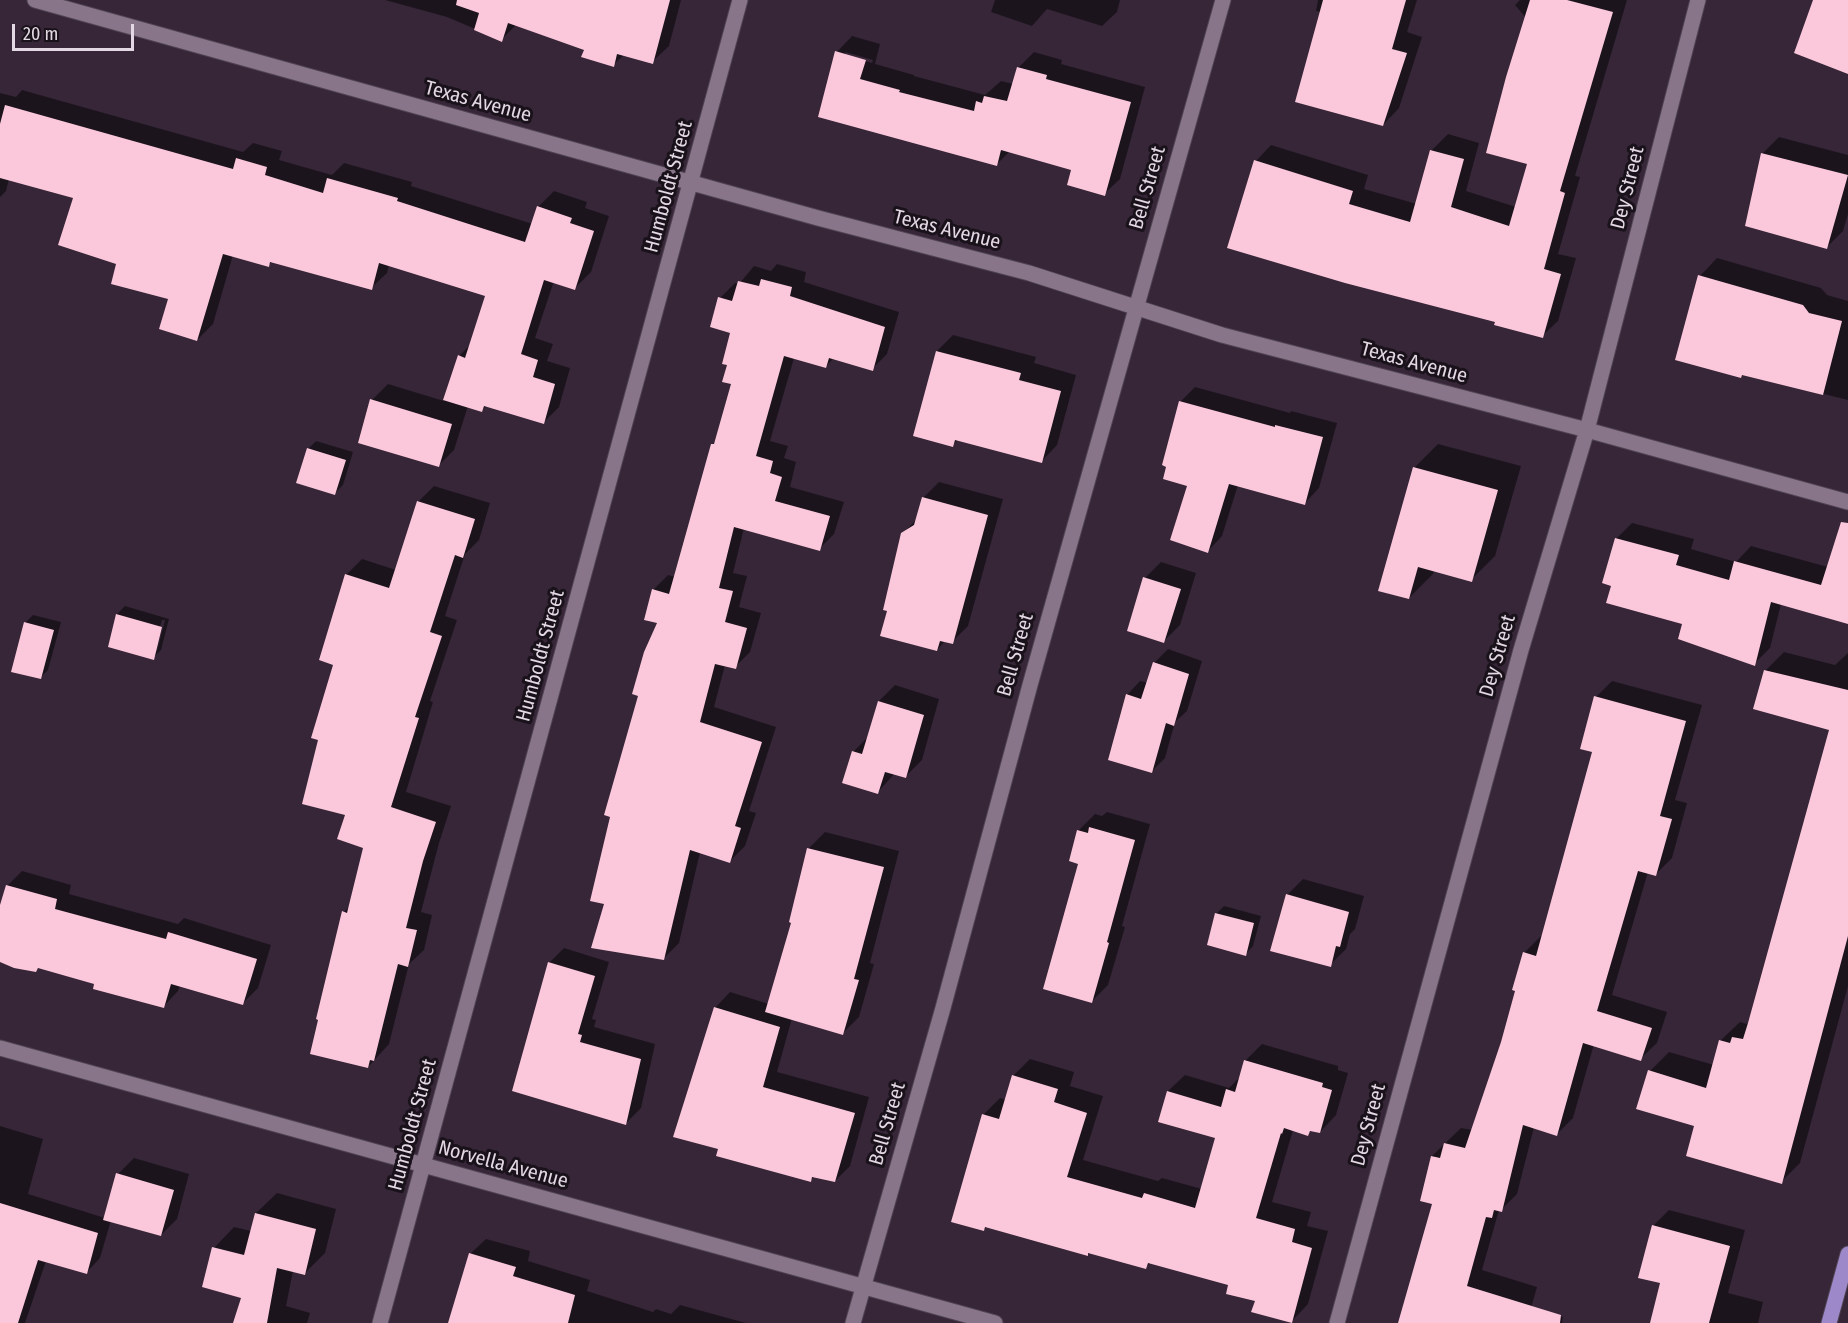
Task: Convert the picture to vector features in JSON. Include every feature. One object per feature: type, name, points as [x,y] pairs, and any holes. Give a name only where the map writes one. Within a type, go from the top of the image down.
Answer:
[{"type":"main road","points":[[1829,1323],[1848,1254]]},
{"type":"street","name":"Texas Avenue","points":[[34,0],[818,219],[1029,273],[1222,335],[1587,430],[1848,502]]},
{"type":"street","name":"Humboldt Street","points":[[380,1323],[740,0]]},
{"type":"street","name":"Bell Street","points":[[853,1323],[943,1008],[1030,685],[1223,0]]},
{"type":"street","name":"Dey Street","points":[[1337,1323],[1521,650],[1587,430],[1698,0]]},
{"type":"street","name":"Norvella Avenue","points":[[0,1048],[995,1323]]},
{"type":"building","points":[[457,0],[670,0],[653,64],[617,54],[614,67],[581,57],[584,50],[508,23],[502,42],[474,30],[479,13],[456,5]]},
{"type":"building","points":[[1323,0],[1406,0],[1392,49],[1407,53],[1383,126],[1295,102]]},
{"type":"building","points":[[1530,0],[1567,0],[1613,12],[1560,191],[1565,193],[1544,269],[1561,274],[1543,338],[1494,325],[1495,322],[1345,283],[1227,248],[1254,160],[1353,191],[1349,204],[1410,222],[1430,150],[1464,159],[1451,207],[1509,226],[1527,164],[1486,153]]},
{"type":"building","points":[[1813,0],[1848,0],[1848,74],[1794,53]]},
{"type":"building","points":[[835,51],[866,60],[860,79],[900,90],[899,92],[974,111],[976,101],[982,103],[984,96],[1007,101],[1017,67],[1047,75],[1046,79],[1131,102],[1105,196],[1067,185],[1071,170],[1001,150],[997,166],[818,117]]},
{"type":"building","points":[[5,105],[233,169],[236,158],[267,167],[265,175],[323,193],[327,178],[398,198],[397,201],[525,242],[537,206],[572,218],[570,223],[594,231],[575,290],[544,280],[521,354],[538,360],[533,377],[555,384],[544,424],[484,406],[482,412],[443,400],[458,355],[465,358],[485,296],[379,263],[372,290],[270,262],[269,267],[223,254],[197,341],[159,329],[168,299],[111,284],[116,264],[58,245],[73,198],[0,178],[0,124]]},
{"type":"building","points":[[1761,153],[1848,175],[1827,249],[1745,226]]},
{"type":"building","points":[[1698,275],[1803,305],[1809,313],[1842,321],[1823,395],[1742,375],[1741,378],[1675,360]]},
{"type":"building","points":[[761,279],[792,287],[790,296],[885,327],[873,371],[829,358],[826,368],[784,356],[756,456],[773,461],[770,473],[782,477],[775,501],[830,516],[820,551],[734,527],[719,588],[733,591],[725,622],[747,628],[736,669],[715,664],[700,722],[762,742],[735,826],[741,828],[730,863],[690,850],[664,960],[591,948],[604,904],[590,901],[610,817],[604,815],[638,696],[632,694],[644,652],[657,623],[644,620],[652,589],[669,594],[711,444],[714,444],[731,384],[722,382],[727,365],[722,364],[730,333],[710,327],[718,297],[732,301],[738,281],[759,286]]},
{"type":"building","points":[[936,351],[1021,373],[1019,380],[1061,391],[1042,463],[955,440],[953,447],[913,436]]},
{"type":"building","points":[[370,399],[452,424],[439,467],[358,443]]},
{"type":"building","points":[[1179,401],[1275,427],[1275,425],[1323,437],[1305,505],[1229,484],[1208,553],[1170,540],[1187,486],[1163,479],[1166,467],[1162,465]]},
{"type":"building","points":[[307,448],[346,460],[335,495],[296,483]]},
{"type":"building","points":[[1413,467],[1498,490],[1472,582],[1418,567],[1409,599],[1378,591]]},
{"type":"building","points":[[922,497],[988,515],[953,644],[940,641],[937,651],[880,636],[887,611],[883,610],[901,533],[914,525]]},
{"type":"building","points":[[417,501],[475,519],[463,558],[455,555],[430,632],[442,636],[415,717],[419,718],[391,807],[436,822],[423,861],[406,928],[417,930],[408,967],[398,964],[374,1061],[370,1060],[368,1068],[310,1054],[342,911],[347,913],[363,848],[337,839],[345,815],[302,804],[318,740],[311,738],[333,665],[319,660],[345,574],[389,588]]},
{"type":"building","points":[[1841,522],[1848,523],[1848,624],[1771,602],[1755,666],[1678,639],[1682,624],[1606,603],[1611,586],[1602,583],[1615,538],[1679,555],[1676,565],[1729,580],[1734,561],[1821,585]]},
{"type":"building","points":[[1143,577],[1181,589],[1164,643],[1127,631]]},
{"type":"building","points":[[116,614],[162,627],[154,660],[108,647]]},
{"type":"building","points":[[24,622],[54,630],[41,679],[11,672]]},
{"type":"building","points":[[1153,662],[1189,674],[1174,726],[1166,723],[1152,773],[1108,760],[1126,694],[1141,699]]},
{"type":"building","points":[[1764,670],[1848,690],[1848,936],[1782,1184],[1686,1156],[1694,1126],[1636,1109],[1648,1070],[1706,1088],[1719,1040],[1730,1043],[1732,1037],[1743,1039],[1748,1023],[1829,730],[1753,709]]},
{"type":"building","points":[[1594,696],[1686,721],[1660,816],[1672,819],[1656,876],[1638,871],[1597,1011],[1652,1028],[1641,1061],[1583,1043],[1557,1136],[1523,1125],[1502,1212],[1494,1210],[1492,1218],[1486,1217],[1467,1286],[1561,1315],[1560,1323],[1398,1323],[1432,1204],[1420,1201],[1431,1156],[1440,1158],[1444,1143],[1465,1148],[1501,1042],[1523,952],[1536,956],[1592,752],[1580,749]]},
{"type":"building","points":[[878,701],[924,715],[906,778],[885,772],[878,794],[842,783],[852,751],[862,754]]},
{"type":"building","points":[[1089,827],[1135,840],[1092,1003],[1043,989],[1078,864],[1069,861],[1077,830],[1088,833]]},
{"type":"building","points":[[807,848],[884,867],[854,979],[859,980],[843,1035],[765,1012],[791,923],[789,922]]},
{"type":"building","points":[[6,885],[57,899],[55,909],[166,939],[168,932],[257,959],[243,1005],[171,984],[164,1008],[93,989],[94,984],[38,968],[36,972],[14,968],[0,962],[0,905]]},
{"type":"building","points":[[1286,894],[1349,912],[1340,947],[1336,946],[1331,967],[1270,951]]},
{"type":"building","points":[[1215,913],[1254,923],[1246,956],[1207,945]]},
{"type":"building","points":[[548,962],[595,976],[578,1034],[582,1035],[580,1042],[641,1059],[626,1125],[512,1091]]},
{"type":"building","points":[[714,1007],[780,1027],[763,1087],[855,1113],[835,1182],[812,1177],[811,1182],[716,1156],[718,1149],[673,1137]]},
{"type":"building","points":[[1244,1060],[1323,1083],[1322,1087],[1332,1090],[1320,1133],[1310,1131],[1308,1136],[1284,1128],[1281,1133],[1256,1218],[1295,1229],[1292,1242],[1312,1248],[1292,1323],[1251,1312],[1255,1301],[1226,1294],[1228,1285],[1148,1263],[1146,1269],[1088,1253],[1088,1256],[985,1227],[984,1231],[951,1222],[982,1114],[999,1119],[1012,1075],[1058,1089],[1054,1102],[1087,1113],[1067,1177],[1142,1198],[1144,1193],[1195,1208],[1215,1138],[1158,1122],[1167,1091],[1221,1107],[1226,1089],[1235,1092]]},
{"type":"building","points":[[116,1173],[174,1190],[161,1236],[103,1220]]},
{"type":"building","points":[[0,1203],[98,1233],[87,1274],[38,1260],[18,1323],[0,1323]]},
{"type":"building","points":[[255,1213],[316,1229],[305,1275],[277,1268],[267,1323],[233,1323],[241,1298],[202,1287],[212,1247],[244,1255]]},
{"type":"building","points":[[1652,1225],[1730,1246],[1709,1323],[1650,1323],[1660,1283],[1638,1278]]},
{"type":"building","points":[[469,1253],[516,1267],[513,1276],[575,1295],[568,1323],[448,1323]]}]
